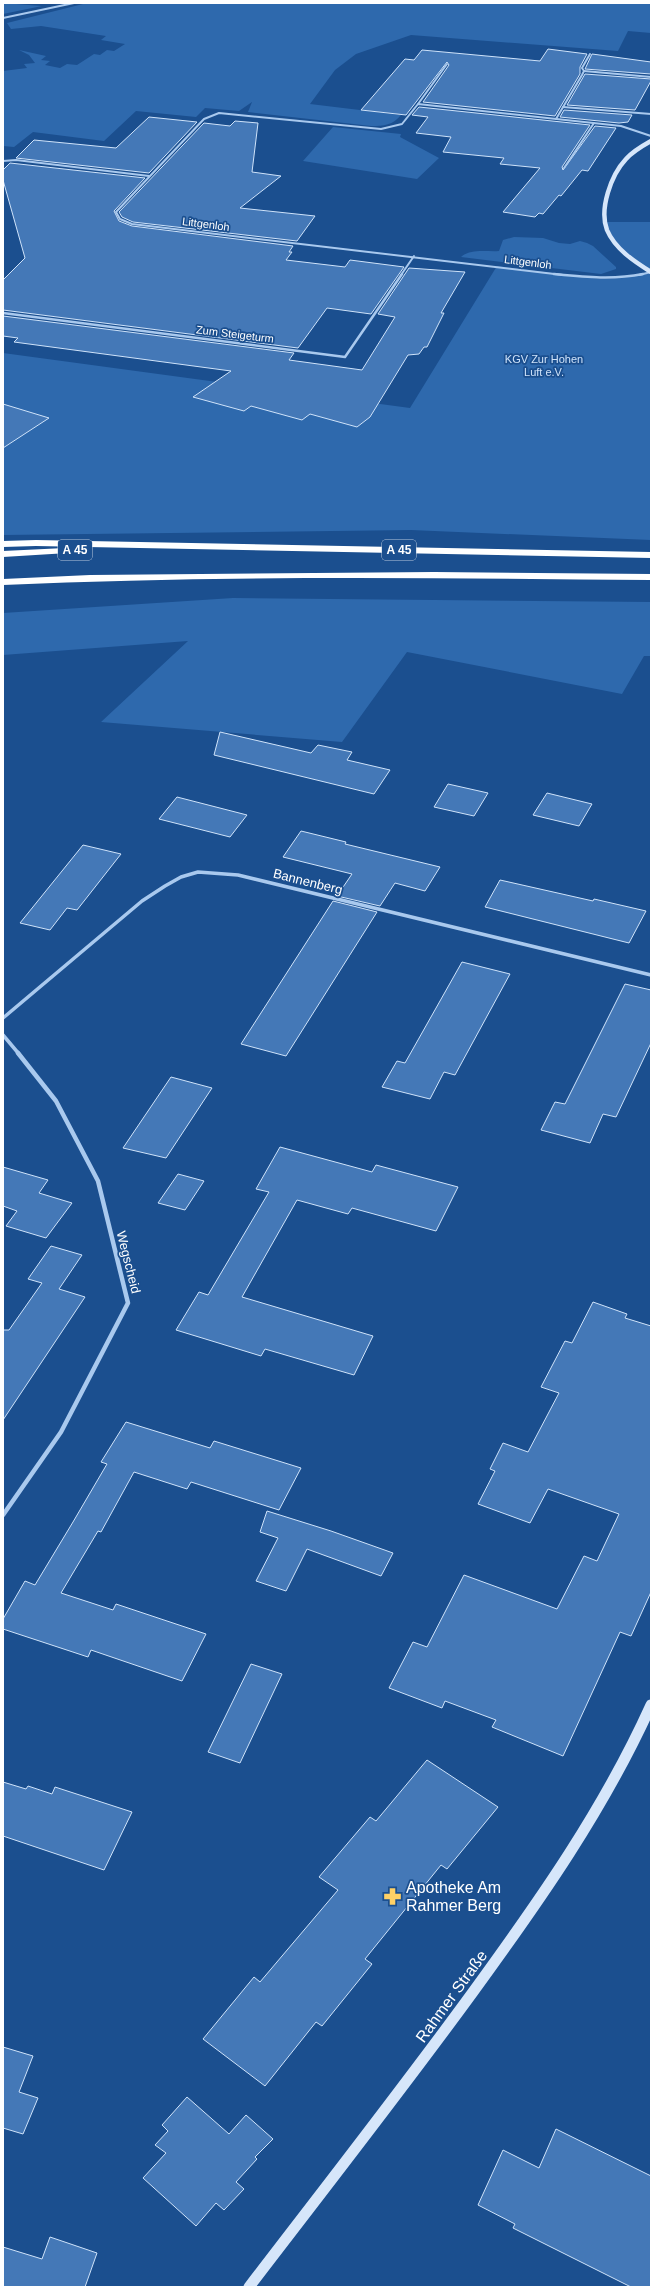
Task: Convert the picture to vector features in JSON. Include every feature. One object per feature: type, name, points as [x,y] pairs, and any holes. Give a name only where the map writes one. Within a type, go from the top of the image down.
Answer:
[{"type":"highway","points":[[3,544],[146,546]]},
{"type":"highway","name":"A 45","points":[[3,554],[146,546],[651,555]]},
{"type":"highway","name":"A 45","points":[[3,582],[90,578],[410,575],[651,577]]},
{"type":"main road","points":[[651,141],[636,151],[620,166],[605,210],[605,222],[615,243],[636,262],[651,272]]},
{"type":"main road","name":"Rahmer Straße","points":[[249,2287],[412,2077],[549,1888],[600,1809],[651,1705]]},
{"type":"street","points":[[3,18],[74,3]]},
{"type":"street","points":[[556,118],[584,71],[582,68],[590,54]]},
{"type":"street","name":"Littgenloh","points":[[447,64],[402,124],[388,129],[229,113],[210,116],[204,119],[116,212],[120,219],[132,224],[600,279],[623,278],[651,272]]},
{"type":"street","points":[[584,71],[651,77]]},
{"type":"street","points":[[418,104],[594,122],[621,126],[651,136]]},
{"type":"street","points":[[563,107],[651,114]]},
{"type":"street","points":[[564,168],[594,122]]},
{"type":"street","points":[[3,161],[16,160],[149,176]]},
{"type":"street","name":"Zum Steigeturm","points":[[3,312],[345,357],[414,256]]},
{"type":"street","name":"Bannenberg","points":[[3,1018],[142,901],[165,885],[185,876],[206,872],[238,875],[651,975]]},
{"type":"street","name":"Wegscheid","points":[[3,1035],[56,1101],[98,1181],[128,1303],[61,1432],[3,1515]]},
{"type":"green space","points":[[3,3],[42,6],[3,14]]},
{"type":"green space","points":[[87,3],[651,3],[651,33],[628,31],[618,51],[411,35],[356,54],[335,70],[310,104],[401,115],[395,121],[384,125],[371,126],[248,112],[252,102],[239,111],[205,108],[196,117],[136,111],[104,141],[33,132],[14,147],[3,146],[3,71],[27,68],[24,64],[35,63],[29,55],[19,50],[46,56],[41,60],[50,61],[45,65],[60,68],[67,64],[77,65],[94,54],[100,55],[107,50],[114,51],[125,44],[101,40],[106,36],[41,26],[11,29],[7,23]]},
{"type":"green space","points":[[333,127],[401,134],[400,137],[439,158],[417,179],[303,161]]},
{"type":"green space","name":"KGV Zur Hohen Luft e.V.","points":[[605,222],[651,222],[651,540],[411,530],[3,535],[3,353],[410,408],[497,266],[600,279],[623,278],[650,273],[615,243]]},
{"type":"green space","points":[[514,237],[543,238],[559,243],[570,244],[580,241],[587,243],[593,246],[616,267],[616,269],[601,274],[461,257],[474,251],[499,251],[503,240]]},
{"type":"green space","points":[[233,598],[651,602],[651,656],[644,656],[622,694],[407,652],[342,742],[101,722],[188,641],[3,655],[3,613]]},
{"type":"building","points":[[548,49],[587,54],[580,67],[580,74],[555,116],[423,102],[449,65],[447,62],[406,115],[361,110],[405,59],[414,60],[422,50],[540,61]]},
{"type":"building","points":[[592,54],[651,62],[651,74],[585,69]]},
{"type":"building","points":[[585,74],[651,79],[651,81],[635,110],[567,105]]},
{"type":"building","points":[[419,107],[590,125],[562,167],[563,170],[595,126],[616,128],[588,171],[582,170],[561,196],[559,195],[543,214],[539,213],[535,217],[503,212],[540,168],[500,164],[504,158],[443,152],[451,137],[416,133],[428,117],[412,115]]},
{"type":"building","points":[[564,110],[632,115],[628,122],[619,123],[560,117]]},
{"type":"building","points":[[149,117],[197,122],[149,173],[16,158],[34,140],[116,148]]},
{"type":"building","points":[[235,121],[258,123],[252,172],[281,176],[240,208],[315,216],[297,241],[133,222],[122,217],[119,212],[204,123],[230,126]]},
{"type":"building","points":[[10,163],[145,178],[114,211],[119,221],[132,226],[293,246],[289,252],[292,252],[286,260],[345,267],[350,260],[404,267],[371,314],[327,308],[298,348],[3,310],[3,280],[25,258],[3,180],[3,170]]},
{"type":"building","points":[[409,268],[465,272],[441,313],[444,313],[427,347],[424,347],[419,354],[408,355],[370,417],[357,427],[310,414],[302,420],[251,406],[244,411],[193,397],[231,371],[14,342],[18,338],[3,336],[3,316],[294,353],[289,360],[362,370],[395,317],[378,314]]},
{"type":"building","points":[[3,404],[49,418],[3,448]]},
{"type":"building","points":[[220,732],[311,753],[318,745],[352,752],[347,760],[390,770],[374,794],[214,755]]},
{"type":"building","points":[[448,784],[488,793],[474,816],[434,807]]},
{"type":"building","points":[[547,793],[592,804],[579,826],[533,815]]},
{"type":"building","points":[[177,797],[247,815],[230,837],[159,819]]},
{"type":"building","points":[[301,831],[346,842],[345,844],[440,867],[425,891],[395,883],[380,906],[337,896],[352,874],[283,857]]},
{"type":"building","points":[[83,845],[121,854],[77,910],[67,908],[50,930],[20,923]]},
{"type":"building","points":[[500,880],[593,901],[594,899],[646,911],[629,943],[485,907]]},
{"type":"building","points":[[333,901],[377,912],[286,1056],[241,1044]]},
{"type":"building","points":[[462,962],[510,974],[455,1075],[444,1072],[430,1099],[382,1087],[397,1061],[405,1063]]},
{"type":"building","points":[[625,984],[651,990],[651,1043],[616,1117],[603,1114],[590,1143],[541,1130],[555,1102],[565,1104]]},
{"type":"building","points":[[171,1077],[212,1088],[166,1158],[123,1148]]},
{"type":"building","points":[[280,1147],[372,1172],[376,1165],[458,1187],[436,1231],[352,1208],[348,1214],[297,1200],[242,1297],[373,1336],[354,1375],[265,1349],[261,1356],[176,1330],[199,1292],[208,1295],[269,1192],[256,1189]]},
{"type":"building","points":[[3,1167],[48,1180],[39,1193],[72,1203],[46,1238],[6,1226],[17,1211],[3,1206]]},
{"type":"building","points":[[178,1174],[204,1181],[185,1210],[158,1203]]},
{"type":"building","points":[[51,1246],[82,1255],[59,1289],[85,1297],[3,1420],[3,1330],[9,1330],[42,1283],[28,1279]]},
{"type":"building","points":[[593,1302],[627,1314],[625,1318],[651,1326],[651,1592],[631,1636],[620,1632],[563,1756],[492,1727],[496,1720],[445,1701],[442,1708],[389,1688],[413,1642],[427,1647],[464,1575],[557,1609],[584,1556],[597,1561],[619,1514],[548,1489],[530,1523],[478,1504],[495,1471],[490,1469],[503,1443],[528,1452],[559,1393],[541,1387],[565,1341],[572,1343]]},
{"type":"building","points":[[126,1422],[210,1448],[214,1441],[301,1468],[279,1510],[191,1482],[187,1489],[134,1472],[101,1532],[98,1531],[61,1593],[113,1610],[116,1604],[206,1634],[182,1681],[91,1650],[88,1657],[3,1629],[3,1619],[25,1581],[35,1585],[107,1464],[101,1462]]},
{"type":"building","points":[[267,1511],[331,1531],[393,1553],[381,1576],[307,1549],[286,1591],[256,1581],[278,1538],[260,1532]]},
{"type":"building","points":[[251,1664],[282,1674],[240,1763],[208,1752]]},
{"type":"building","points":[[427,1760],[498,1807],[447,1869],[441,1865],[365,1959],[372,1964],[322,2026],[316,2022],[265,2086],[203,2039],[254,1977],[260,1982],[338,1890],[319,1877],[370,1817],[376,1821]]},
{"type":"building","points":[[3,1782],[26,1789],[28,1786],[52,1794],[55,1787],[132,1812],[104,1870],[3,1836]]},
{"type":"building","points":[[3,2047],[33,2056],[19,2092],[38,2098],[23,2134],[3,2128]]},
{"type":"building","points":[[187,2097],[229,2134],[246,2115],[273,2139],[255,2157],[257,2159],[236,2182],[244,2189],[224,2210],[216,2203],[196,2226],[143,2178],[166,2153],[155,2145],[168,2131],[162,2125]]},
{"type":"building","points":[[556,2129],[651,2176],[651,2287],[631,2287],[513,2228],[515,2224],[478,2205],[503,2150],[539,2168]]},
{"type":"building","points":[[50,2237],[97,2253],[85,2287],[3,2287],[3,2247],[42,2259]]},
{"type":"place","name":"Apotheke Am Rahmer Berg","points":[[393,1896]]}]
